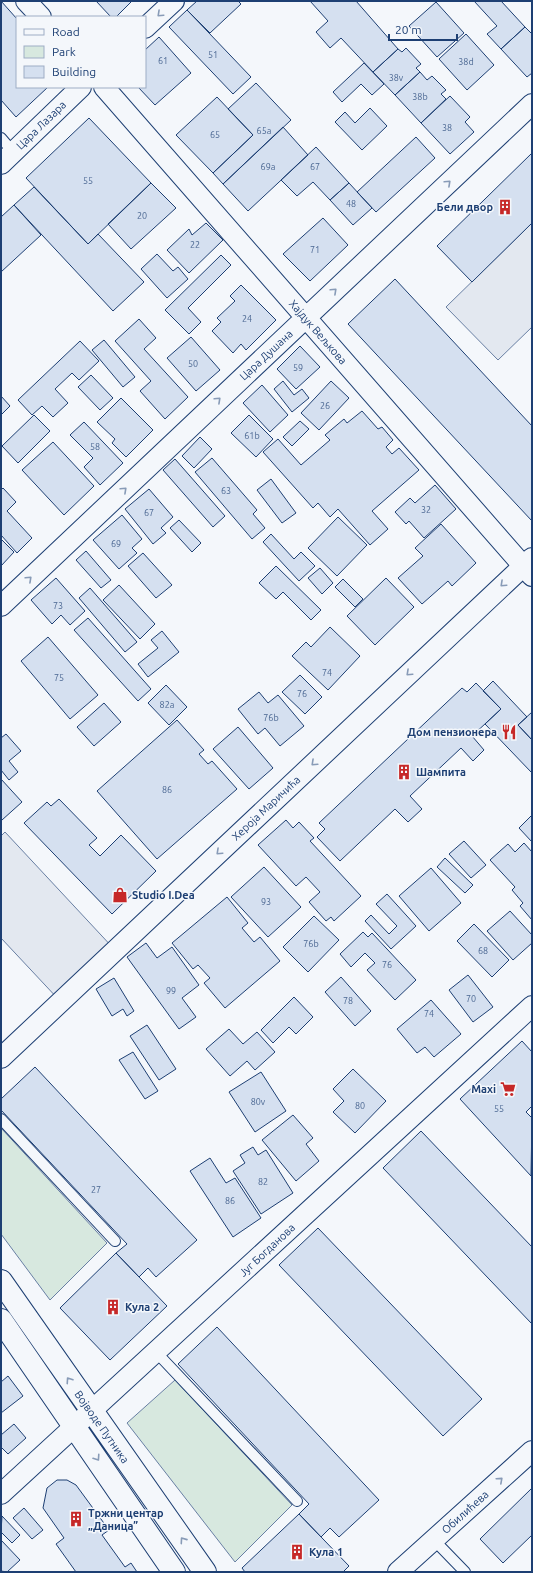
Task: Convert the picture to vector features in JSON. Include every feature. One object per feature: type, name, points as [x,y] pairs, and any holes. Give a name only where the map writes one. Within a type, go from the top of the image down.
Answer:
[{"type":"main road","name":"Војводе Путника","points":[[1,1281],[206,1572]]},
{"type":"main road","name":"Војводе Путника","points":[[1,1320],[174,1572]]},
{"type":"street","points":[[26,1],[40,16]]},
{"type":"street","points":[[146,27],[174,1]]},
{"type":"street","name":"Цара Лазара","points":[[5,151],[81,88]]},
{"type":"street","name":"Хајдук Вељкова","points":[[105,88],[305,318],[529,567]]},
{"type":"street","name":"Цара Душана","points":[[1,606],[532,104]]},
{"type":"street","name":"Хероја Маричића","points":[[1,1058],[529,567]]},
{"type":"street","name":"Југ Богданова","points":[[1,1494],[92,1412],[532,1006]]},
{"type":"street","name":"Обилићева","points":[[398,1572],[532,1451]]},
{"type":"lane","points":[[1,1119],[115,1241]]},
{"type":"lane","points":[[156,1352],[297,1501]]},
{"type":"lane","points":[[434,1540],[465,1572]]},
{"type":"green space","points":[[1,1128],[107,1243],[50,1300],[1,1234]]},
{"type":"green space","points":[[175,1380],[292,1505],[235,1562],[127,1423]]},
{"type":"shaded area","points":[[532,223],[532,327],[498,360],[446,307]]},
{"type":"shaded area","points":[[5,832],[115,950],[60,1001],[1,938],[1,836]]},
{"type":"building","points":[[1,1],[16,18],[16,88],[47,88],[16,117],[1,100]]},
{"type":"building","points":[[96,1],[132,1],[117,16],[110,16]]},
{"type":"building","points":[[197,1],[238,1],[241,4],[210,33],[187,10]]},
{"type":"building","points":[[310,1],[356,1],[398,49],[373,72],[341,38],[330,48],[316,32],[328,21]]},
{"type":"building","points":[[474,1],[501,1],[525,27],[501,49],[487,34],[497,26]]},
{"type":"building","points":[[436,2],[464,33],[437,57],[409,26]]},
{"type":"building","points":[[187,10],[251,77],[233,94],[169,27]]},
{"type":"building","points":[[525,27],[532,34],[532,73],[527,77],[501,49]]},
{"type":"building","points":[[466,34],[494,65],[467,90],[439,59]]},
{"type":"building","points":[[159,37],[191,73],[155,105],[139,88],[146,88],[146,49]]},
{"type":"building","points":[[406,48],[421,64],[416,68],[420,72],[395,95],[373,72],[398,49],[402,52]]},
{"type":"building","points":[[364,63],[384,84],[372,95],[361,84],[342,102],[333,92]]},
{"type":"building","points":[[420,72],[427,80],[432,76],[446,90],[441,94],[446,99],[421,123],[395,95]]},
{"type":"building","points":[[256,83],[291,120],[223,184],[213,173],[253,135],[228,109]]},
{"type":"building","points":[[450,96],[470,117],[465,122],[474,132],[450,154],[421,123]]},
{"type":"building","points":[[217,97],[253,135],[213,173],[176,135]]},
{"type":"building","points":[[370,108],[387,126],[362,150],[335,122],[345,112],[355,123]]},
{"type":"building","points":[[89,118],[151,183],[88,244],[26,178]]},
{"type":"building","points":[[283,127],[308,155],[248,211],[223,184]]},
{"type":"building","points":[[416,137],[435,158],[376,212],[357,192]]},
{"type":"building","points":[[316,147],[349,183],[330,200],[313,182],[297,196],[281,180]]},
{"type":"building","name":"Бели двор","points":[[532,153],[532,223],[472,282],[437,246]]},
{"type":"building","points":[[151,183],[176,208],[131,249],[108,224]]},
{"type":"building","points":[[349,183],[372,208],[353,225],[330,200]]},
{"type":"building","points":[[34,187],[88,244],[98,234],[144,282],[113,311],[14,205]]},
{"type":"building","points":[[14,205],[41,235],[1,272],[1,217]]},
{"type":"building","points":[[323,218],[348,245],[310,281],[283,254]]},
{"type":"building","points":[[206,223],[223,240],[189,273],[167,250],[189,229],[192,235]]},
{"type":"building","points":[[157,254],[173,271],[178,267],[188,279],[167,298],[141,269]]},
{"type":"building","points":[[221,255],[231,265],[188,308],[201,322],[189,334],[165,310]]},
{"type":"building","points":[[395,279],[532,426],[532,521],[348,324]]},
{"type":"building","points":[[241,285],[276,320],[246,350],[241,344],[233,353],[212,331],[221,322],[217,318],[235,301],[230,296]]},
{"type":"building","points":[[139,319],[156,338],[144,349],[188,397],[165,419],[140,391],[151,381],[115,341]]},
{"type":"building","points":[[191,337],[220,370],[196,391],[167,358]]},
{"type":"building","points":[[104,340],[135,377],[123,387],[92,350]]},
{"type":"building","points":[[80,341],[99,361],[79,380],[72,373],[55,389],[68,403],[53,417],[42,406],[32,415],[18,400]]},
{"type":"building","points":[[300,346],[320,367],[296,389],[277,369]]},
{"type":"building","points":[[91,375],[113,398],[100,410],[78,387]]},
{"type":"building","points":[[283,381],[294,395],[302,389],[309,398],[292,412],[274,389]]},
{"type":"building","points":[[331,381],[349,398],[319,430],[301,413]]},
{"type":"building","points":[[262,385],[288,415],[270,432],[243,403]]},
{"type":"building","points":[[1,396],[10,406],[1,415]]},
{"type":"building","points":[[121,398],[153,430],[126,457],[112,443],[115,439],[97,422]]},
{"type":"building","points":[[362,411],[378,429],[382,427],[393,440],[386,447],[392,454],[399,448],[419,470],[372,511],[388,529],[370,545],[338,509],[330,517],[318,503],[313,508],[263,452],[278,439],[301,465],[330,440],[325,435],[344,419],[347,423]]},
{"type":"building","points":[[34,415],[50,431],[18,463],[2,446]]},
{"type":"building","points":[[249,415],[273,439],[256,457],[231,433]]},
{"type":"building","points":[[300,421],[309,429],[292,446],[283,437]]},
{"type":"building","points":[[84,422],[123,463],[100,485],[84,467],[93,458],[70,435]]},
{"type":"building","points":[[200,437],[212,449],[194,468],[182,456]]},
{"type":"building","points":[[53,442],[94,486],[64,515],[22,470]]},
{"type":"building","points":[[212,458],[257,510],[253,514],[265,528],[252,539],[195,472]]},
{"type":"building","points":[[175,459],[225,516],[213,527],[163,470]]},
{"type":"building","points":[[271,479],[296,513],[282,523],[257,490]]},
{"type":"building","points":[[435,485],[456,509],[424,538],[409,521],[406,524],[395,512],[410,498],[415,503]]},
{"type":"building","points":[[3,488],[16,502],[7,511],[32,538],[17,553],[1,535],[1,490]]},
{"type":"building","points":[[149,489],[173,517],[161,528],[166,533],[153,544],[125,509]]},
{"type":"building","points":[[122,515],[142,539],[132,548],[137,553],[119,569],[93,540]]},
{"type":"building","points":[[338,517],[367,545],[337,576],[308,548]]},
{"type":"building","points":[[179,520],[201,543],[192,552],[170,528]]},
{"type":"building","points":[[441,524],[476,563],[452,586],[448,581],[422,604],[398,578],[423,556],[415,548]]},
{"type":"building","points":[[271,534],[294,559],[301,552],[315,566],[299,581],[263,542]]},
{"type":"building","points":[[1,539],[14,552],[1,566]]},
{"type":"building","points":[[86,551],[111,580],[101,588],[76,560]]},
{"type":"building","points":[[143,553],[172,585],[156,598],[128,566]]},
{"type":"building","points":[[276,566],[321,610],[311,620],[283,592],[276,599],[259,583]]},
{"type":"building","points":[[320,568],[333,583],[322,594],[308,578]]},
{"type":"building","points":[[56,578],[85,611],[70,625],[61,615],[52,624],[31,600]]},
{"type":"building","points":[[386,578],[414,607],[375,645],[347,616]]},
{"type":"building","points":[[343,579],[363,599],[355,607],[335,587]]},
{"type":"building","points":[[119,585],[155,624],[140,639],[103,600]]},
{"type":"building","points":[[90,588],[137,642],[125,652],[79,598]]},
{"type":"building","points":[[88,618],[151,689],[138,701],[74,630]]},
{"type":"building","points":[[330,627],[360,656],[328,690],[292,656],[306,642],[311,647]]},
{"type":"building","points":[[162,631],[179,652],[148,677],[138,664],[158,648],[151,640]]},
{"type":"building","points":[[48,637],[98,695],[70,719],[21,661]]},
{"type":"building","points":[[300,675],[322,697],[305,714],[282,692]]},
{"type":"building","name":"Дом пензионера","points":[[493,681],[527,717],[518,725],[532,740],[532,773],[485,724],[501,709],[483,691]]},
{"type":"building","name":"Шампита","points":[[476,683],[501,709],[472,736],[484,750],[473,761],[461,748],[410,796],[422,809],[408,822],[395,809],[340,861],[317,837],[325,829],[319,823],[462,688],[467,692]]},
{"type":"building","points":[[166,685],[187,707],[169,725],[148,703]]},
{"type":"building","points":[[259,692],[268,703],[278,695],[304,726],[280,746],[265,728],[258,734],[238,709]]},
{"type":"building","points":[[104,703],[121,722],[94,746],[77,727]]},
{"type":"building","points":[[532,712],[532,740],[518,725]]},
{"type":"building","points":[[177,720],[204,750],[199,754],[208,764],[212,761],[237,789],[157,859],[97,791]]},
{"type":"building","points":[[238,727],[273,768],[249,789],[213,749]]},
{"type":"building","points":[[6,734],[21,751],[9,761],[18,772],[9,780],[1,770],[1,738]]},
{"type":"building","points":[[1,779],[22,802],[2,820],[1,819]]},
{"type":"building","points":[[59,799],[97,838],[89,845],[100,856],[121,835],[156,871],[112,914],[24,823],[47,802],[51,806]]},
{"type":"building","points":[[532,815],[532,842],[519,828]]},
{"type":"building","points":[[286,820],[293,828],[299,822],[314,838],[310,841],[361,896],[334,921],[331,917],[326,921],[309,902],[320,892],[306,877],[296,886],[258,845]]},
{"type":"building","points":[[464,841],[486,865],[471,878],[449,854]]},
{"type":"building","points":[[524,843],[532,852],[532,920],[520,906],[523,903],[512,890],[515,887],[490,860],[508,844],[515,852]]},
{"type":"building","points":[[445,858],[473,885],[465,893],[437,867]]},
{"type":"building","points":[[264,867],[301,907],[268,937],[231,897]]},
{"type":"building","points":[[431,868],[461,903],[429,931],[399,896]]},
{"type":"building","points":[[387,894],[416,926],[391,949],[365,921],[371,915],[389,934],[397,926],[376,904]]},
{"type":"building","points":[[227,897],[248,923],[242,928],[254,942],[260,937],[280,961],[225,1008],[204,983],[210,978],[198,965],[193,969],[172,943]]},
{"type":"building","points":[[510,911],[532,935],[532,943],[513,960],[487,931]]},
{"type":"building","points":[[314,916],[339,940],[308,972],[283,947]]},
{"type":"building","points":[[474,924],[509,960],[492,977],[457,941]]},
{"type":"building","points":[[363,932],[368,937],[372,933],[416,980],[395,1000],[367,970],[375,963],[365,953],[351,967],[340,954]]},
{"type":"building","points":[[146,943],[157,958],[172,947],[199,985],[182,998],[196,1017],[179,1029],[127,957]]},
{"type":"building","points":[[468,975],[493,1007],[473,1022],[449,990]]},
{"type":"building","points":[[341,977],[371,1011],[355,1026],[325,992]]},
{"type":"building","points":[[114,978],[134,1011],[127,1016],[123,1009],[112,1016],[96,989]]},
{"type":"building","points":[[294,997],[313,1017],[296,1034],[289,1027],[273,1043],[261,1030]]},
{"type":"building","points":[[431,1000],[461,1034],[434,1057],[425,1047],[417,1053],[397,1029]]},
{"type":"building","points":[[147,1025],[176,1069],[159,1080],[130,1036]]},
{"type":"building","points":[[229,1029],[243,1044],[257,1032],[275,1052],[255,1070],[247,1061],[230,1076],[206,1049]]},
{"type":"building","points":[[522,1041],[532,1052],[532,1106],[526,1112],[532,1118],[531,1176],[460,1099]]},
{"type":"building","points":[[133,1052],[158,1091],[145,1099],[119,1060]]},
{"type":"building","points":[[35,1067],[197,1240],[156,1277],[148,1268],[139,1277],[116,1253],[127,1244],[1,1110],[1,1099]]},
{"type":"building","points":[[353,1069],[386,1101],[355,1133],[333,1112],[344,1101],[333,1089]]},
{"type":"building","points":[[261,1072],[286,1111],[255,1132],[229,1092]]},
{"type":"building","points":[[293,1115],[313,1138],[306,1144],[319,1161],[296,1181],[262,1140]]},
{"type":"building","points":[[421,1131],[532,1247],[532,1324],[383,1168]]},
{"type":"building","points":[[253,1147],[258,1155],[266,1150],[293,1193],[261,1214],[233,1171],[245,1163],[240,1155]]},
{"type":"building","points":[[210,1158],[226,1183],[235,1178],[261,1218],[233,1237],[190,1171]]},
{"type":"building","points":[[318,1228],[482,1399],[443,1436],[279,1265]]},
{"type":"building","name":"Кула 2","points":[[116,1253],[167,1306],[110,1360],[60,1308]]},
{"type":"building","points":[[217,1327],[379,1500],[339,1537],[330,1528],[321,1537],[299,1514],[309,1504],[178,1364]]},
{"type":"building","points":[[8,1376],[23,1396],[1,1413],[1,1382]]},
{"type":"building","points":[[14,1424],[26,1438],[8,1454],[1,1447],[1,1435]]},
{"type":"building","name":"Тржни центар „Даница”","points":[[57,1480],[67,1480],[76,1485],[109,1530],[102,1535],[125,1567],[131,1563],[137,1572],[76,1572],[56,1544],[64,1538],[43,1508],[47,1488]]},
{"type":"building","points":[[532,1488],[532,1535],[503,1563],[480,1539]]},
{"type":"building","points":[[24,1508],[43,1530],[32,1539],[13,1518]]},
{"type":"building","name":"Кула 1","points":[[299,1514],[349,1566],[343,1572],[245,1572],[242,1568]]},
{"type":"building","points":[[2,1516],[20,1535],[12,1543],[1,1532]]},
{"type":"building","points":[[1,1540],[20,1560],[7,1572],[1,1571]]},
{"type":"place","name":"Бели двор","points":[[505,207]]},
{"type":"place","name":"Дом пензионера","points":[[509,732]]},
{"type":"place","name":"Шампита","points":[[404,772]]},
{"type":"place","name":"Studio I.Dea","points":[[120,895]]},
{"type":"place","name":"Maxi","points":[[508,1089]]},
{"type":"place","name":"Кула 2","points":[[113,1307]]},
{"type":"place","name":"Тржни центар „Даница”","points":[[76,1519]]},
{"type":"place","name":"Кула 1","points":[[297,1552]]}]
